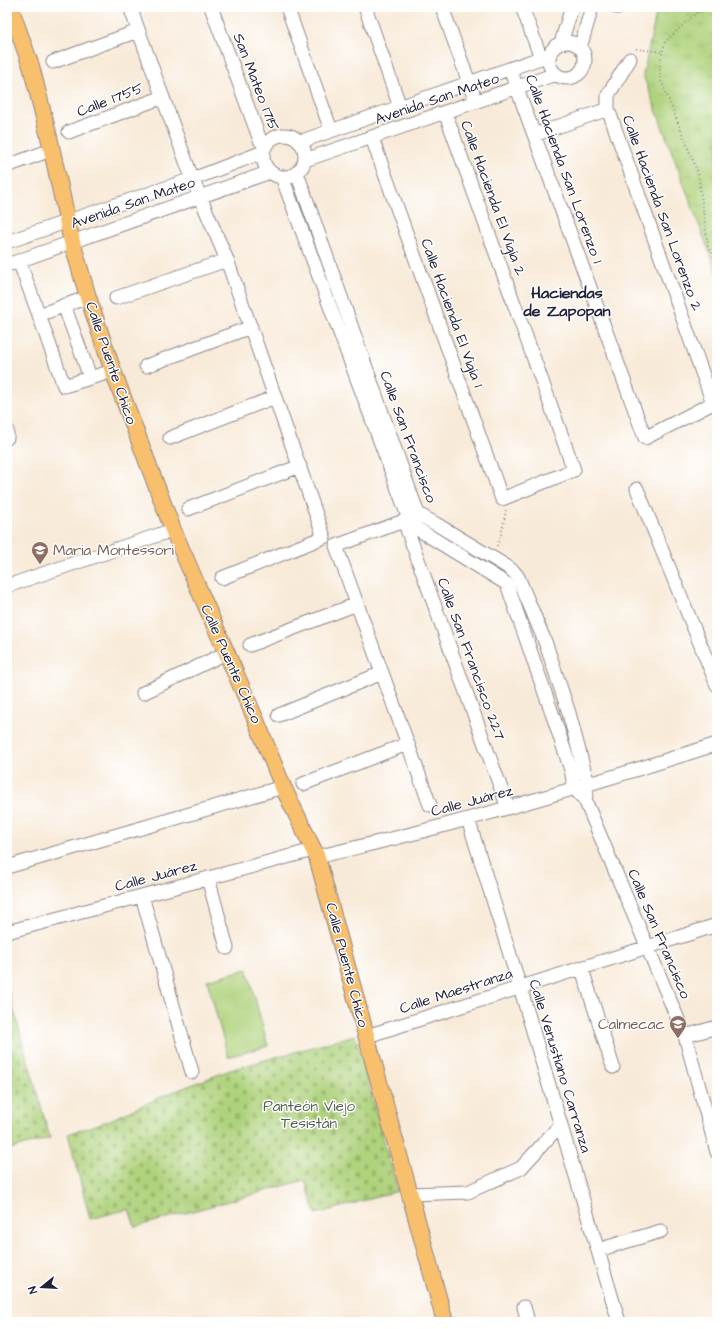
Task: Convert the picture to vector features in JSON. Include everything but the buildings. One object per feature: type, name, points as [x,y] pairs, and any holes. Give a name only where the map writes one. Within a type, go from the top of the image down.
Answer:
[{"type":"main road","name":"Calle Puente Chico","points":[[10,7],[11,24],[31,66],[52,150],[72,242],[88,297],[113,371],[173,530],[255,718],[283,788],[315,853],[445,1322]]},
{"type":"street","points":[[130,7],[192,178],[227,260],[324,537],[222,578]]},
{"type":"street","name":"San Mateo 1715","points":[[211,7],[264,149]]},
{"type":"street","points":[[287,7],[331,130]]},
{"type":"street","points":[[365,7],[397,108],[399,128]]},
{"type":"street","points":[[442,7],[476,102]]},
{"type":"street","points":[[522,7],[550,66],[556,74]]},
{"type":"street","name":"Avenida San Mateo","points":[[7,242],[192,178],[264,149],[270,140],[277,136],[285,135],[293,137],[299,142],[545,56],[556,45],[561,43],[572,7]]},
{"type":"street","name":"Avenida San Mateo","points":[[304,160],[556,74],[568,78],[574,76],[580,72],[583,67],[584,60],[580,48],[592,7]]},
{"type":"street","points":[[53,62],[138,31]]},
{"type":"street","points":[[561,43],[568,42],[575,44],[580,48]]},
{"type":"street","name":"Calle Hacienda San Lorenzo 2","points":[[630,59],[608,95],[608,109],[713,403],[645,438]]},
{"type":"street","name":"Calle Hacienda San Lorenzo 1","points":[[510,69],[645,438]]},
{"type":"street","name":"Calle 1755","points":[[69,132],[162,97]]},
{"type":"street","points":[[534,135],[608,109]]},
{"type":"street","name":"Calle Hacienda El Vigía 2","points":[[445,112],[574,470],[502,499]]},
{"type":"street","name":"Calle Hacienda El Vigía 1","points":[[372,138],[502,499]]},
{"type":"street","points":[[297,173],[302,167],[304,160],[304,150],[299,142]]},
{"type":"street","points":[[264,149],[264,163],[276,175]]},
{"type":"street","points":[[7,166],[52,150]]},
{"type":"street","name":"Avenida San Mateo","points":[[13,263],[200,197],[276,175],[290,176],[297,173]]},
{"type":"street","name":"Calle San Francisco","points":[[297,173],[410,518]]},
{"type":"street","name":"Calle San Francisco","points":[[276,175],[410,518],[416,528],[507,584]]},
{"type":"street","points":[[176,184],[181,204]]},
{"type":"street","points":[[116,298],[227,260]]},
{"type":"street","points":[[13,263],[39,315],[64,386],[113,371]]},
{"type":"street","points":[[39,315],[88,297]]},
{"type":"street","points":[[64,305],[90,377]]},
{"type":"street","points":[[146,366],[251,327]]},
{"type":"street","points":[[170,438],[275,397]]},
{"type":"street","points":[[7,430],[7,438]]},
{"type":"street","points":[[188,509],[300,466]]},
{"type":"street","points":[[637,490],[717,685]]},
{"type":"street","points":[[410,518],[336,546],[430,805]]},
{"type":"street","name":"Calle San Francisco","points":[[410,518],[436,524],[514,572],[518,577],[546,644],[569,713],[588,785],[585,800]]},
{"type":"street","name":"Calle San Francisco 227","points":[[410,518],[508,808]]},
{"type":"street","points":[[7,586],[173,530]]},
{"type":"street","points":[[514,572],[507,584],[571,770],[575,789]]},
{"type":"street","points":[[250,645],[357,604]]},
{"type":"street","points":[[530,650],[546,644]]},
{"type":"street","points":[[143,693],[226,653]]},
{"type":"street","points":[[279,715],[382,673]]},
{"type":"street","points":[[554,719],[569,713]]},
{"type":"street","points":[[303,784],[407,744]]},
{"type":"street","name":"Calle Juárez","points":[[7,932],[208,878],[315,853],[437,828],[575,789],[717,744]]},
{"type":"street","points":[[7,867],[283,788]]},
{"type":"street","name":"Calle San Francisco","points":[[575,789],[585,800],[685,1036],[717,1152]]},
{"type":"street","name":"Calle Venustiano Carranza","points":[[468,819],[520,987],[619,1322]]},
{"type":"street","points":[[208,878],[227,948]]},
{"type":"street","points":[[142,896],[192,1072]]},
{"type":"street","name":"Calle Maestranza","points":[[366,1036],[582,969],[717,925]]},
{"type":"street","points":[[582,969],[613,1067]]},
{"type":"street","points":[[685,1036],[717,1027]]},
{"type":"street","points":[[410,1194],[468,1192],[521,1168],[561,1124]]},
{"type":"street","points":[[598,1250],[661,1231]]},
{"type":"street","points":[[524,1307],[528,1322]]},
{"type":"path","points":[[717,8],[696,13],[666,42],[660,62],[660,78],[698,173],[708,246],[717,262]]},
{"type":"path","points":[[630,59],[636,49],[663,52]]},
{"type":"path","points":[[492,558],[501,535],[507,512],[502,499]]},
{"type":"green space","points":[[663,7],[717,7],[717,273],[643,75],[657,9]]},
{"type":"green space","points":[[247,969],[268,1046],[228,1057],[207,980]]},
{"type":"green space","points":[[7,986],[50,1138],[7,1150]]},
{"type":"green space","name":"Panteón Viejo Tesistán","points":[[355,1035],[398,1191],[316,1214],[305,1180],[135,1227],[129,1209],[90,1219],[68,1134],[108,1121],[165,1095],[230,1070]]},
{"type":"place","name":"Maria Montessori","points":[[40,565]]},
{"type":"place","name":"Calmecac","points":[[678,1039]]},
{"type":"district","name":"Haciendas de Zapopan","points":[[567,302]]}]
